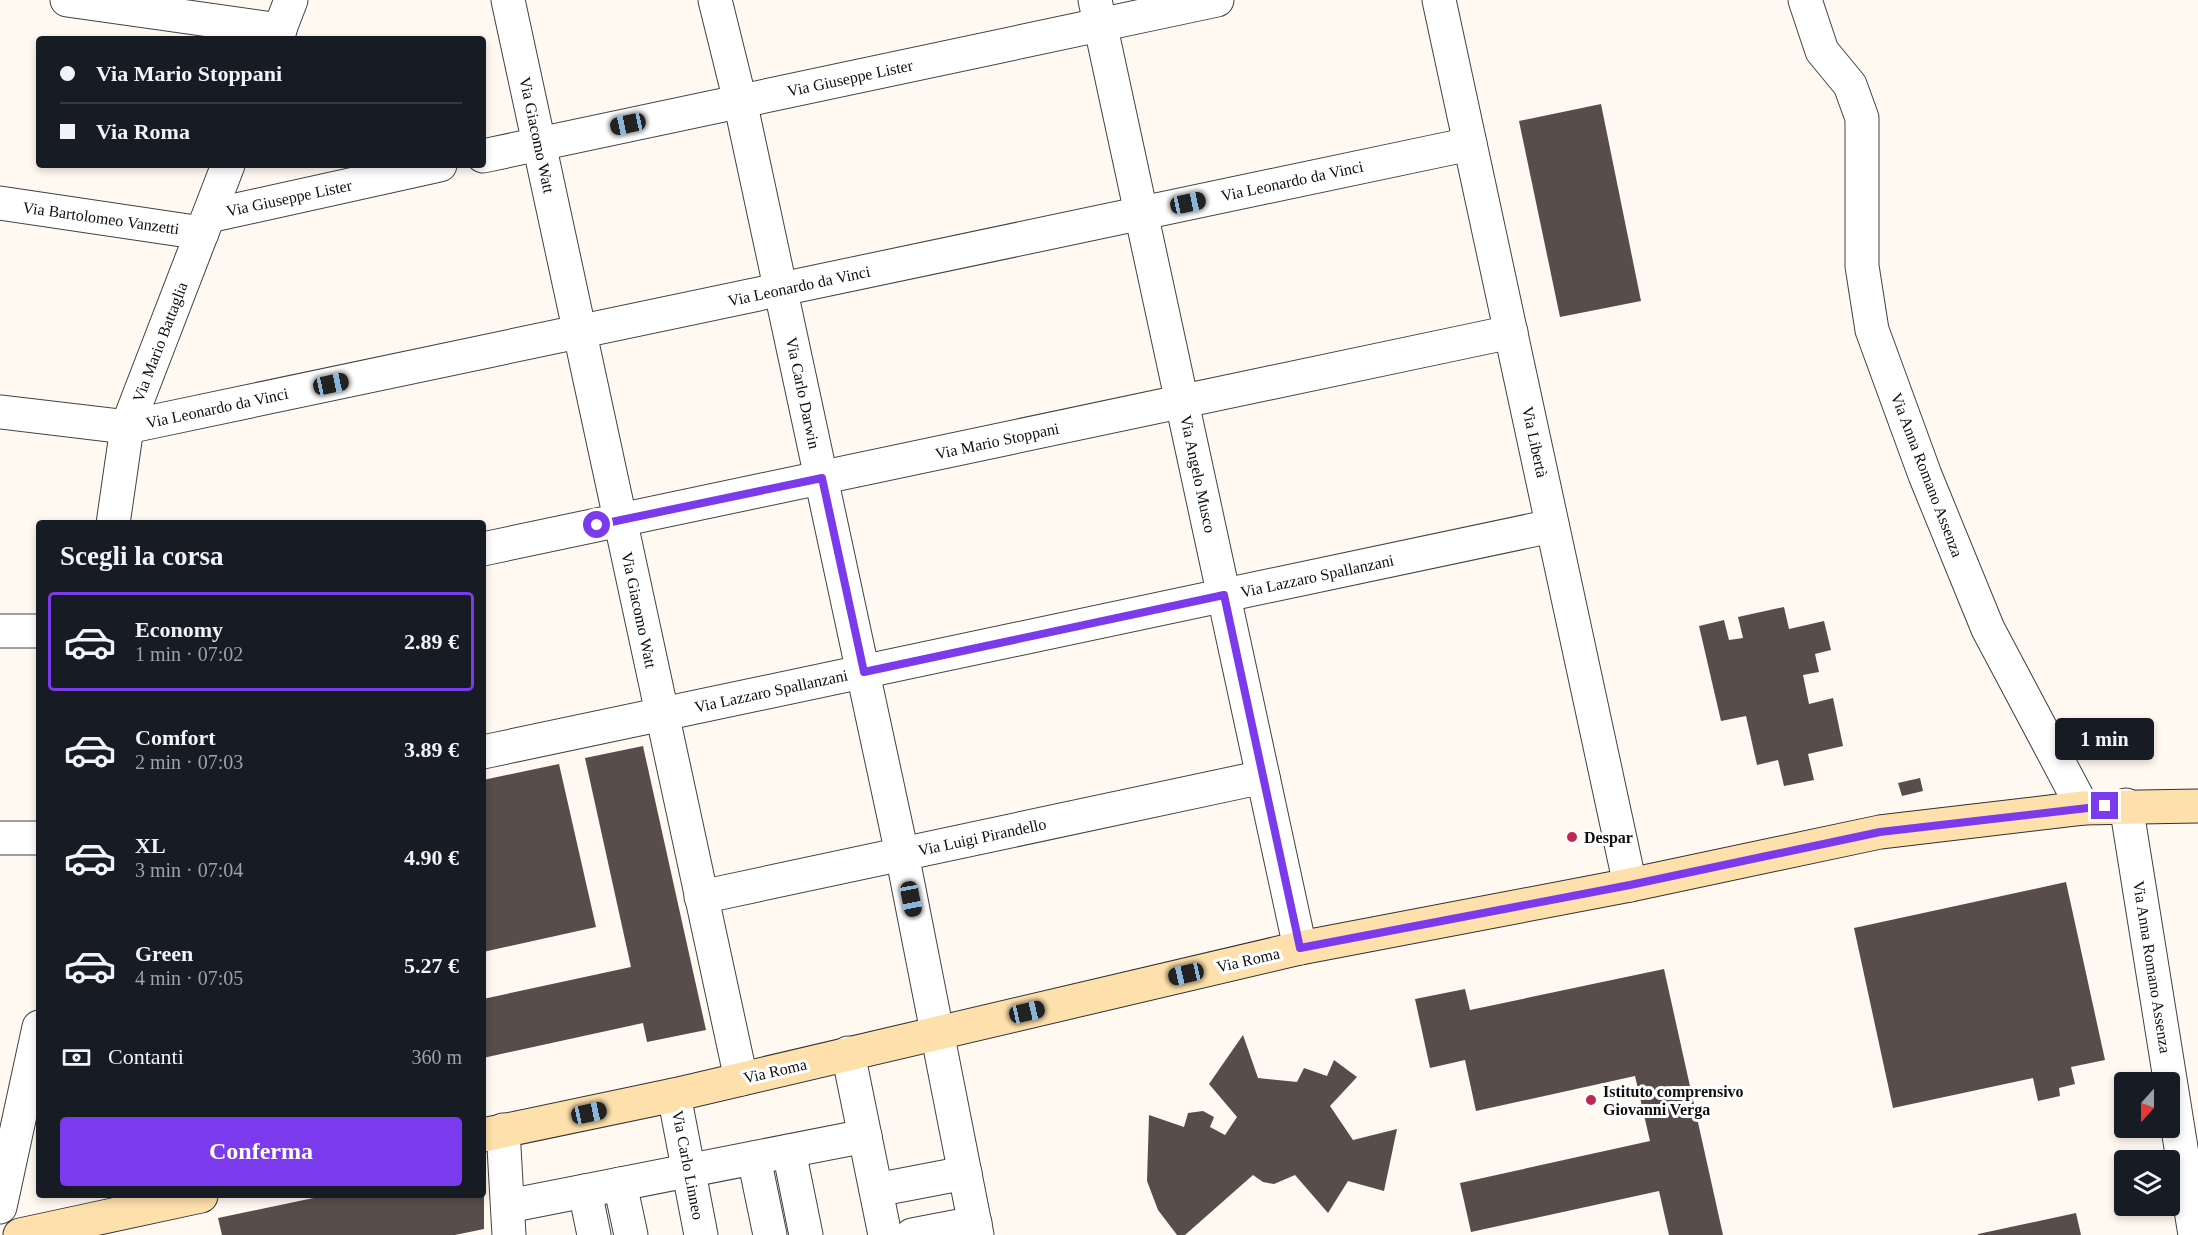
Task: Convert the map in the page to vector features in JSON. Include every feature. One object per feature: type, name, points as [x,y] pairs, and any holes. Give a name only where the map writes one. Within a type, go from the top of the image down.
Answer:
[{"type":"main road","name":"Via Roma","points":[[493,1133],[674,1095],[1300,948],[1630,885],[1880,832],[2083,808],[2126,805],[2198,806]]},
{"type":"main road","points":[[20,1235],[192,1198]]},
{"type":"street","points":[[67,0],[168,7],[278,34],[291,0]]},
{"type":"street","name":"Via Giacomo Watt","points":[[508,0],[741,1079]]},
{"type":"street","name":"Via Carlo Darwin","points":[[716,0],[864,672],[976,1229]]},
{"type":"street","name":"Via Giuseppe Lister","points":[[486,155],[740,101],[1098,12],[1217,0]]},
{"type":"street","name":"Via Libertà","points":[[1439,0],[1630,885]]},
{"type":"street","name":"Via Anna Romano Assenza","points":[[1805,0],[1822,51],[1850,85],[1862,118],[1862,266],[1872,330],[1925,475],[1988,629],[2083,808]]},
{"type":"street","name":"Via Angelo Musco","points":[[1098,12],[1300,948]]},
{"type":"street","name":"Via Leonardo da Vinci","points":[[0,412],[127,428],[1470,144]]},
{"type":"street","name":"Via Mario Battaglia","points":[[114,520],[127,428],[227,168]]},
{"type":"street","name":"Via Giuseppe Lister","points":[[205,224],[428,168]]},
{"type":"street","name":"Via Bartolomeo Vanzetti","points":[[0,203],[205,224]]},
{"type":"street","name":"Via Mario Stoppani","points":[[486,548],[1511,332]]},
{"type":"street","name":"Via Lazzaro Spallanzani","points":[[486,751],[1552,526]]},
{"type":"street","points":[[0,631],[36,631]]},
{"type":"street","name":"Via Luigi Pirandello","points":[[701,897],[1263,777]]},
{"type":"street","name":"Via Anna Romano Assenza","points":[[2126,805],[2195,1235]]},
{"type":"street","points":[[0,838],[36,838]]},
{"type":"street","points":[[0,1207],[36,1041]]},
{"type":"street","points":[[848,1053],[885,1235]]},
{"type":"street","name":"Via Carlo Linneo","points":[[674,1095],[701,1235]]},
{"type":"street","points":[[493,1133],[509,1221],[585,1191],[865,1136]]},
{"type":"street","points":[[789,1151],[806,1235]]},
{"type":"street","points":[[754,1158],[770,1235]]},
{"type":"street","points":[[876,1190],[965,1173]]},
{"type":"street","points":[[620,1184],[631,1235]]},
{"type":"street","points":[[585,1191],[594,1235]]},
{"type":"street","points":[[912,1235],[976,1229]]},
{"type":"building","points":[[1601,104],[1641,301],[1560,317],[1519,121]]},
{"type":"building","points":[[1784,607],[1789,629],[1824,621],[1831,650],[1815,654],[1819,672],[1803,675],[1809,704],[1833,698],[1843,746],[1808,754],[1814,780],[1784,786],[1778,760],[1757,765],[1746,716],[1721,721],[1699,626],[1724,620],[1729,640],[1743,638],[1738,617]]},
{"type":"building","points":[[643,746],[706,1030],[647,1042],[643,1023],[486,1057],[486,998],[631,967],[585,758]]},
{"type":"building","points":[[559,764],[596,927],[486,951],[486,779]]},
{"type":"building","points":[[1920,778],[1923,791],[1902,796],[1898,783]]},
{"type":"building","points":[[2066,882],[2105,1060],[2071,1067],[2075,1084],[2059,1088],[2060,1096],[2038,1101],[2033,1078],[1893,1108],[1854,928]]},
{"type":"building","points":[[1664,969],[1723,1235],[1669,1235],[1659,1191],[1471,1232],[1460,1183],[1650,1141],[1635,1076],[1476,1111],[1465,1060],[1430,1068],[1415,999],[1465,989],[1470,1010]]},
{"type":"building","points":[[1243,1035],[1258,1078],[1297,1082],[1304,1068],[1327,1076],[1334,1060],[1357,1077],[1330,1106],[1353,1140],[1397,1129],[1384,1191],[1348,1181],[1328,1213],[1295,1175],[1274,1184],[1263,1182],[1253,1175],[1185,1235],[1177,1235],[1158,1210],[1147,1181],[1149,1115],[1184,1127],[1188,1113],[1203,1111],[1214,1117],[1210,1127],[1225,1135],[1237,1117],[1209,1084]]},
{"type":"building","points":[[313,1198],[484,1198],[484,1229],[455,1235],[222,1235],[218,1218]]},
{"type":"building","points":[[2076,1213],[2081,1235],[1978,1235],[1978,1234]]},
{"type":"place","name":"Despar","points":[[1572,837]]},
{"type":"place","name":"Istituto comprensivo Giovanni Verga","points":[[1591,1100]]},
{"type":"route","points":[[597,525],[822,478],[864,672],[1224,595],[1300,948],[1630,885],[1880,832],[2105,806]]}]
